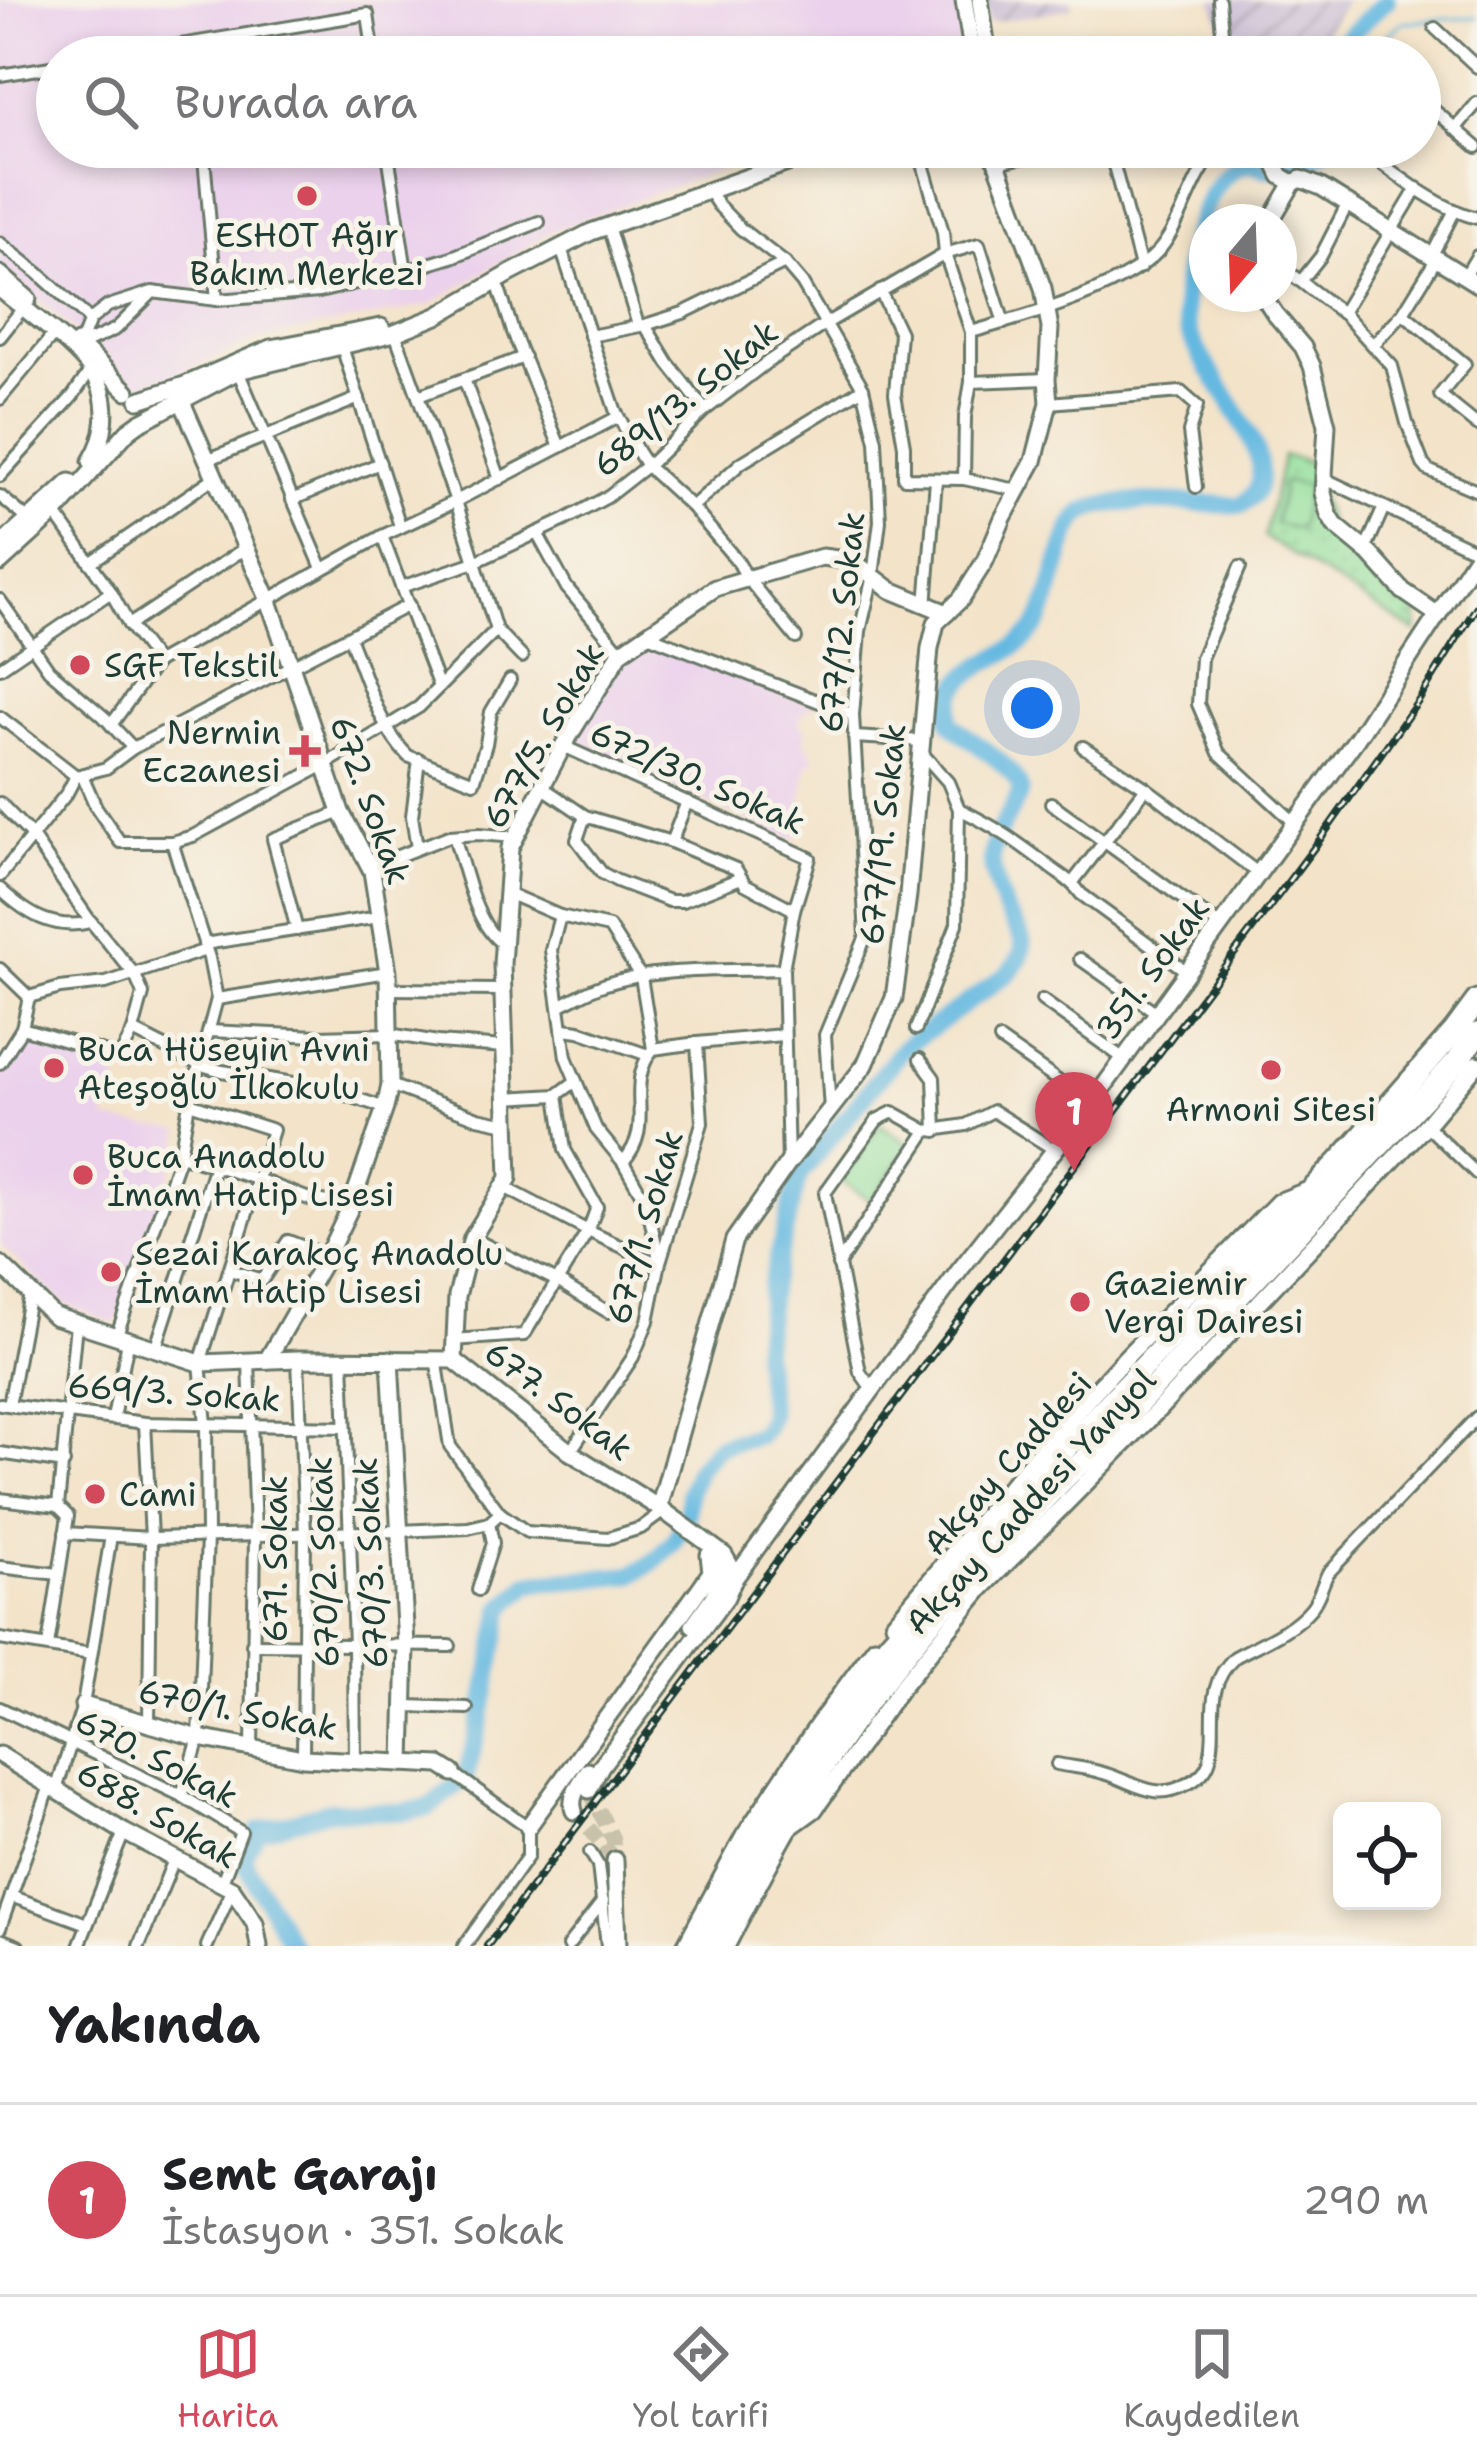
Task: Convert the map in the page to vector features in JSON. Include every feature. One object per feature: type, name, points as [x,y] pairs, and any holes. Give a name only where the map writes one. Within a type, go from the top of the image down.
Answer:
[{"type":"highway","name":"Akçay Caddesi","points":[[734,1904],[764,1829],[888,1645],[1084,1428],[1285,1221],[1477,1001]]},
{"type":"highway","name":"Akçay Caddesi","points":[[734,1904],[787,1830],[850,1726],[910,1645],[990,1554],[1079,1464],[1105,1448],[1201,1335],[1285,1221],[1458,1060],[1477,1034]]},
{"type":"highway","points":[[702,1946],[734,1904]]},
{"type":"highway","points":[[723,1946],[734,1904]]},
{"type":"street","points":[[964,0],[970,36]]},
{"type":"street","points":[[980,0],[985,36]]},
{"type":"street","points":[[1219,0],[1223,36]]},
{"type":"street","points":[[235,36],[368,14],[371,36]]},
{"type":"street","points":[[1435,28],[1477,67]]},
{"type":"street","points":[[0,75],[36,69]]},
{"type":"street","points":[[1455,129],[1477,103]]},
{"type":"street","points":[[1441,117],[1477,147]]},
{"type":"street","points":[[205,168],[218,300]]},
{"type":"street","points":[[390,168],[406,271]]},
{"type":"street","points":[[0,289],[77,348],[98,379],[112,424],[133,427],[238,371],[395,333],[437,316],[608,226],[777,168]]},
{"type":"street","points":[[924,168],[971,332],[964,479]]},
{"type":"street","name":"677/19. Sokak","points":[[664,1512],[734,1240],[865,1064],[895,998],[936,623],[961,599],[985,561],[1034,461],[1049,403],[1050,328],[1043,288],[998,168]]},
{"type":"street","points":[[1114,168],[1141,267]]},
{"type":"street","points":[[971,332],[1047,311],[1141,267],[1169,238],[1202,168]]},
{"type":"street","points":[[1280,168],[1287,179]]},
{"type":"street","points":[[1389,168],[1455,210],[1477,218]]},
{"type":"street","points":[[1287,179],[1321,187],[1471,280],[1477,256]]},
{"type":"street","points":[[1277,204],[1287,179]]},
{"type":"street","points":[[1342,313],[1417,188]]},
{"type":"street","name":"677/12. Sokak","points":[[708,190],[741,229],[785,263],[802,283],[863,388],[877,441],[880,521],[860,632],[853,715],[866,936],[825,1035],[830,1110]]},
{"type":"street","points":[[1301,281],[1321,256],[1347,205]]},
{"type":"street","points":[[1374,344],[1403,313],[1455,210]]},
{"type":"street","points":[[77,348],[90,320],[109,306],[152,292],[218,300],[319,292],[452,257],[539,222]]},
{"type":"street","points":[[608,226],[642,325],[705,410]]},
{"type":"street","points":[[0,243],[90,320]]},
{"type":"street","points":[[945,254],[980,244],[1004,323]]},
{"type":"street","points":[[561,248],[618,418],[647,466],[692,507],[796,638]]},
{"type":"street","name":"689/13. Sokak","points":[[401,587],[475,562],[608,496],[766,363],[945,254]]},
{"type":"street","points":[[590,336],[683,313],[785,263]]},
{"type":"street","points":[[0,274],[133,396],[142,411],[55,513],[0,563]]},
{"type":"street","points":[[1297,278],[1342,313],[1391,366],[1407,423],[1428,470],[1477,491]]},
{"type":"street","points":[[496,282],[560,447]]},
{"type":"street","points":[[880,291],[901,333],[895,394],[904,478],[964,479],[1017,490]]},
{"type":"street","points":[[77,348],[116,329],[152,292]]},
{"type":"street","points":[[0,337],[23,308]]},
{"type":"street","points":[[1274,312],[1304,347],[1312,366],[1327,425],[1322,493],[1329,515],[1403,591],[1438,615]]},
{"type":"street","points":[[1403,313],[1465,364],[1440,395],[1477,425]]},
{"type":"street","points":[[0,546],[86,468],[100,446],[112,396],[185,385],[271,348],[437,316]]},
{"type":"street","points":[[395,333],[456,501],[496,630],[522,657]]},
{"type":"street","points":[[0,399],[54,334]]},
{"type":"street","points":[[342,347],[400,526]]},
{"type":"street","points":[[418,396],[524,358]]},
{"type":"street","points":[[0,476],[72,397],[90,370]]},
{"type":"street","points":[[238,371],[322,568]]},
{"type":"street","points":[[464,379],[500,478]]},
{"type":"street","points":[[970,382],[1047,380]]},
{"type":"street","points":[[692,507],[741,463],[863,388]]},
{"type":"street","points":[[1049,403],[1181,392],[1197,406],[1189,432],[1196,487]]},
{"type":"street","points":[[207,460],[358,398]]},
{"type":"street","name":"672. Sokak","points":[[182,402],[268,598],[341,812],[370,867],[388,981],[390,1085],[385,1108],[351,1206],[267,1360]]},
{"type":"street","points":[[111,725],[157,662],[400,526],[618,418]]},
{"type":"street","points":[[292,500],[380,463]]},
{"type":"street","points":[[90,563],[215,477]]},
{"type":"street","points":[[1323,478],[1477,553]]},
{"type":"street","points":[[926,606],[936,480]]},
{"type":"street","points":[[0,496],[28,520]]},
{"type":"street","points":[[1365,550],[1384,507]]},
{"type":"street","points":[[55,513],[157,662]]},
{"type":"street","points":[[537,533],[567,588],[621,652]]},
{"type":"street","points":[[382,536],[439,687]]},
{"type":"street","points":[[129,625],[247,547]]},
{"type":"street","name":"351. Sokak","points":[[589,1790],[872,1389],[1091,1104],[1357,738],[1477,553]]},
{"type":"street","name":"677/5. Sokak","points":[[454,1360],[457,1295],[472,1238],[509,1178],[502,990],[510,848],[563,746],[621,652],[715,588],[822,557],[853,561],[891,590],[946,613]]},
{"type":"street","points":[[1240,568],[1201,658],[1198,704],[1220,753],[1295,823]]},
{"type":"street","points":[[0,668],[111,592]]},
{"type":"street","points":[[0,600],[49,670],[133,748]]},
{"type":"street","points":[[0,876],[79,776],[106,768],[133,748],[409,605]]},
{"type":"street","points":[[0,717],[79,776],[120,842],[172,842],[193,836],[387,728],[418,707],[496,630]]},
{"type":"street","points":[[645,634],[853,715]]},
{"type":"street","points":[[350,637],[387,728],[402,750],[473,782],[486,745],[490,712],[510,680]]},
{"type":"street","points":[[854,737],[922,747],[948,782],[959,809],[957,924],[916,1029]]},
{"type":"street","name":"672/30. Sokak","points":[[563,746],[810,858],[794,910]]},
{"type":"street","points":[[1083,747],[1258,873]]},
{"type":"street","points":[[417,848],[412,816],[419,759]]},
{"type":"street","points":[[542,787],[585,816],[671,842],[736,869],[745,884],[794,910],[782,969],[788,1163]]},
{"type":"street","points":[[1073,882],[1146,788]]},
{"type":"street","points":[[671,842],[687,802]]},
{"type":"street","points":[[0,803],[32,835],[91,922],[135,975],[143,994],[120,1057],[22,1028]]},
{"type":"street","points":[[1051,803],[1220,925]]},
{"type":"street","points":[[959,809],[1007,833],[1186,971]]},
{"type":"street","points":[[297,930],[273,839],[341,812]]},
{"type":"street","points":[[585,816],[577,840],[596,868],[617,881],[674,902],[742,878]]},
{"type":"street","points":[[454,836],[482,922],[503,944]]},
{"type":"street","points":[[370,867],[454,836],[515,837]]},
{"type":"street","points":[[113,1418],[122,1339],[180,1155],[217,999],[172,842]]},
{"type":"street","points":[[0,889],[37,918],[69,925],[91,922]]},
{"type":"street","points":[[505,892],[560,916],[609,927],[641,977],[651,1052],[639,1071],[638,1140],[623,1162]]},
{"type":"street","points":[[560,916],[551,950],[566,1057],[596,1129],[623,1162],[646,1204],[660,1263]]},
{"type":"street","points":[[29,997],[135,975],[205,947],[379,917]]},
{"type":"street","points":[[1080,959],[1156,1013]]},
{"type":"street","points":[[0,969],[29,997]]},
{"type":"street","points":[[560,1005],[600,986],[641,977],[782,969]]},
{"type":"street","points":[[217,999],[388,981],[502,990]]},
{"type":"street","points":[[0,1063],[22,1028],[29,997]]},
{"type":"street","points":[[1042,1000],[1124,1059]]},
{"type":"street","points":[[564,1029],[651,1052],[697,1042],[782,1035]]},
{"type":"street","points":[[133,1031],[198,1064],[329,1089],[385,1108]]},
{"type":"street","points":[[209,1031],[389,1034],[504,1047]]},
{"type":"street","points":[[1000,1040],[1091,1104]]},
{"type":"street","name":"677/1. Sokak","points":[[570,1452],[633,1357],[648,1321],[660,1263],[702,1123],[697,1042]]},
{"type":"street","points":[[838,1265],[931,1131],[934,1078],[920,1059]]},
{"type":"street","name":"Akçay Caddesi Yanyol","points":[[1105,1448],[1133,1435],[1477,1064]]},
{"type":"street","points":[[505,1098],[557,1095],[576,1081]]},
{"type":"street","points":[[390,1085],[507,1124]]},
{"type":"street","points":[[453,1340],[524,1335],[588,1231],[597,1207],[565,1150],[557,1095]]},
{"type":"street","points":[[182,1796],[199,1738],[207,1537],[200,1364],[273,1130],[189,1103]]},
{"type":"street","points":[[872,1389],[860,1372],[825,1192],[877,1120],[893,1112],[931,1131],[966,1125],[993,1111],[1055,1150]]},
{"type":"street","points":[[1426,1124],[1477,1174]]},
{"type":"street","points":[[180,1155],[309,1199],[351,1206]]},
{"type":"street","points":[[155,1350],[214,1165]]},
{"type":"street","points":[[504,1187],[660,1263]]},
{"type":"street","points":[[685,1946],[744,1836],[861,1665],[1092,1395],[1285,1221],[1296,1250],[1287,1271]]},
{"type":"street","points":[[472,1238],[608,1312]]},
{"type":"street","points":[[230,1270],[262,1280],[288,1240],[326,1256]]},
{"type":"street","name":"677. Sokak","points":[[0,1264],[53,1316],[200,1364],[454,1360],[570,1452],[688,1530]]},
{"type":"street","points":[[5,1404],[30,1293]]},
{"type":"street","points":[[58,1506],[76,1324]]},
{"type":"street","points":[[436,1358],[450,1446],[500,1514],[526,1532],[608,1538],[641,1528],[664,1512]]},
{"type":"street","name":"671. Sokak","points":[[298,1359],[305,1535],[303,1758]]},
{"type":"street","name":"670/2. Sokak","points":[[343,1359],[355,1762]]},
{"type":"street","name":"670/3. Sokak","points":[[390,1359],[406,1645],[403,1763]]},
{"type":"street","points":[[249,1360],[255,1534],[252,1749]]},
{"type":"street","points":[[1092,1395],[1084,1428],[1105,1448]]},
{"type":"street","name":"669/3. Sokak","points":[[5,1404],[145,1423],[346,1427]]},
{"type":"street","points":[[1057,1764],[1100,1772],[1156,1792],[1180,1788],[1204,1772],[1214,1697],[1228,1664],[1309,1611],[1328,1573],[1477,1417]]},
{"type":"street","points":[[145,1423],[151,1538],[149,1724]]},
{"type":"street","points":[[0,1453],[64,1462]]},
{"type":"street","points":[[0,1499],[58,1506],[68,1516],[48,1646]]},
{"type":"street","points":[[64,1533],[151,1538],[399,1532],[468,1528],[489,1523],[500,1514]]},
{"type":"street","points":[[478,1590],[493,1543],[489,1523]]},
{"type":"street","points":[[688,1530],[724,1555],[734,1580]]},
{"type":"street","points":[[574,1811],[574,1795],[596,1759],[713,1598],[723,1576],[688,1530]]},
{"type":"street","points":[[0,1928],[83,1705],[111,1536]]},
{"type":"street","points":[[464,1946],[529,1856],[528,1827],[710,1572],[708,1552]]},
{"type":"street","points":[[0,1567],[58,1574]]},
{"type":"street","points":[[0,1639],[91,1654]]},
{"type":"street","points":[[252,1644],[450,1646]]},
{"type":"street","name":"670/1. Sokak","points":[[83,1705],[252,1749],[303,1758],[440,1765],[453,1773]]},
{"type":"street","points":[[406,1706],[466,1708]]},
{"type":"street","name":"670. Sokak","points":[[0,1708],[182,1796],[241,1832],[227,1885]]},
{"type":"street","name":"688. Sokak","points":[[1,1761],[227,1885],[255,1923],[259,1946]]},
{"type":"street","points":[[453,1773],[528,1827]]},
{"type":"street","points":[[79,1946],[124,1832]]},
{"type":"street","points":[[590,1852],[598,1865],[608,1946]]},
{"type":"street","points":[[140,1946],[175,1857]]},
{"type":"street","points":[[615,1860],[618,1946]]},
{"type":"street","points":[[207,1946],[227,1885]]},
{"type":"street","points":[[11,1896],[87,1924]]},
{"type":"street","points":[[568,1946],[603,1901]]},
{"type":"street","points":[[0,1939],[18,1946]]},
{"type":"shaded area","points":[[0,0],[960,0],[965,36],[36,36],[36,168],[724,168],[554,230],[429,305],[258,339],[142,388],[0,267]]},
{"type":"shaded area","points":[[985,0],[1072,0],[1072,8],[989,23]]},
{"type":"shaded area","points":[[1213,0],[1346,0],[1323,36],[1223,36]]},
{"type":"shaded area","points":[[648,640],[816,706],[804,710],[799,726],[806,729],[804,741],[815,759],[807,766],[795,841],[573,744],[621,657]]},
{"type":"shaded area","points":[[25,1034],[123,1063],[105,1119],[181,1130],[177,1154],[115,1324],[62,1303],[0,1244],[0,1077]]},
{"type":"green space","points":[[1283,456],[1318,463],[1316,487],[1331,529],[1369,559],[1417,613],[1416,632],[1264,537]]},
{"type":"green space","points":[[1284,481],[1308,486],[1299,529],[1275,524]]},
{"type":"green space","points":[[880,1124],[910,1145],[871,1201],[841,1181]]},
{"type":"waterway","points":[[1348,36],[1387,0]]},
{"type":"waterway","points":[[1386,36],[1403,22],[1477,17]]},
{"type":"waterway","points":[[292,1946],[247,1867],[244,1854],[259,1831],[330,1810],[428,1808],[465,1778],[503,1608],[530,1583],[631,1575],[672,1544],[687,1519],[689,1492],[698,1468],[718,1446],[759,1435],[770,1414],[763,1351],[771,1283],[799,1176],[904,1047],[1009,973],[1020,956],[1021,937],[1000,897],[992,861],[998,834],[1021,791],[1000,762],[950,722],[951,703],[967,676],[1033,631],[1069,533],[1084,512],[1136,502],[1242,505],[1255,493],[1260,467],[1254,447],[1194,343],[1184,310],[1193,239],[1216,186],[1236,168]]},
{"type":"tunnel","points":[[589,1790],[613,1839],[615,1860]]},
{"type":"tunnel","points":[[574,1811],[615,1859]]},
{"type":"railway","points":[[487,1946],[1316,845],[1419,700],[1477,606]]},
{"type":"place","name":"ESHOT Ağır Bakım Merkezi","points":[[307,196]]},
{"type":"place","name":"SGF Tekstil","points":[[80,665]]},
{"type":"place","name":"Nermin Eczanesi","points":[[305,751]]},
{"type":"place","name":"Buca Hüseyin Avni Ateşoğlu İlkokulu","points":[[54,1068]]},
{"type":"place","name":"Armoni Sitesi","points":[[1271,1070]]},
{"type":"place","name":"Semt Garajı","points":[[1074,1171]]},
{"type":"place","name":"Buca Anadolu İmam Hatip Lisesi","points":[[83,1175]]},
{"type":"place","name":"Sezai Karakoç Anadolu İmam Hatip Lisesi","points":[[111,1272]]},
{"type":"place","name":"Gaziemir Vergi Dairesi","points":[[1080,1302]]},
{"type":"place","name":"Cami","points":[[95,1494]]}]
